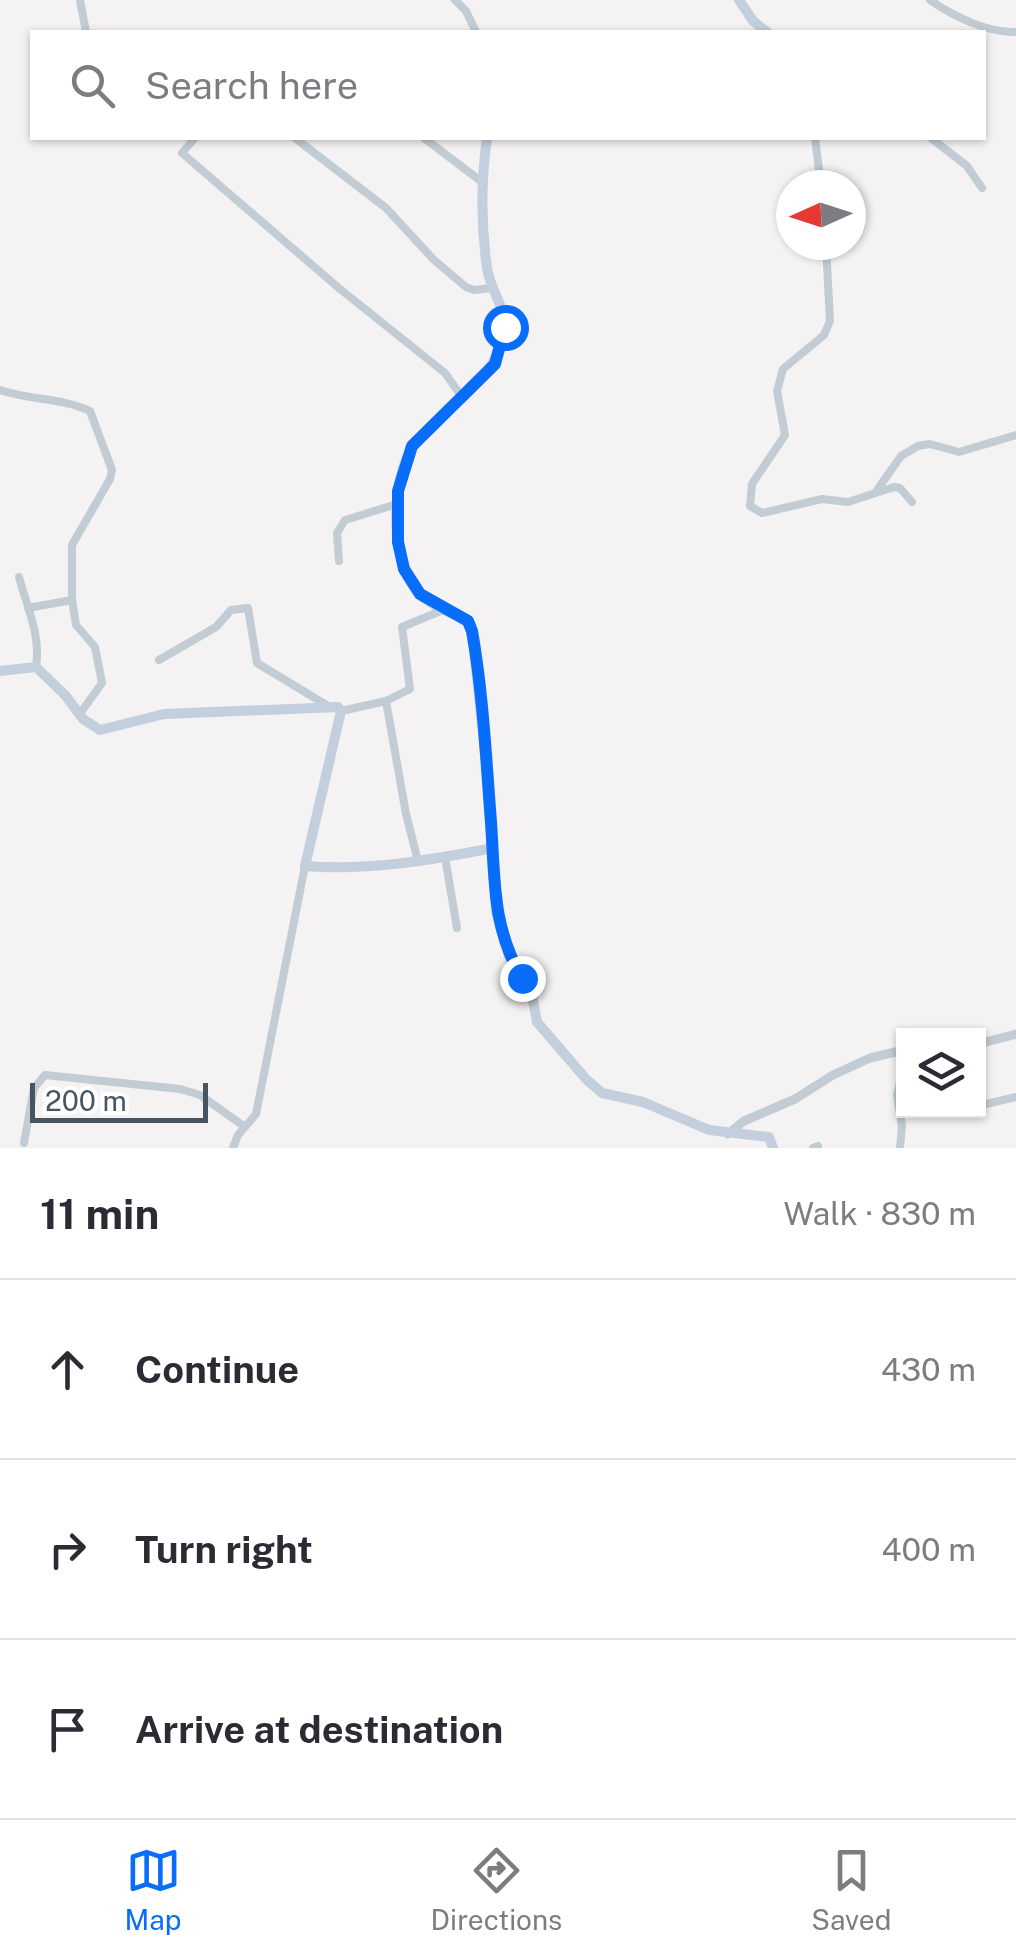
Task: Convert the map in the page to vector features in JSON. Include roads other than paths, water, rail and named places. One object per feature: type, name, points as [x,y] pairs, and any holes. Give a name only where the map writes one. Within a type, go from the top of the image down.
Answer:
[{"type":"main road","points":[[739,0],[753,22],[765,30]]},
{"type":"main road","points":[[487,140],[482,182],[484,244],[491,288],[504,315],[502,340],[495,364],[412,446],[397,504],[404,569],[420,594],[468,621],[472,631],[496,912],[502,938],[532,994],[536,1022],[602,1093],[643,1102],[690,1125],[728,1134],[769,1137],[777,1147]]},
{"type":"main road","points":[[0,670],[36,667],[79,715],[100,730],[164,714],[338,707],[341,711],[305,866],[335,869],[445,858],[493,848]]},
{"type":"street","points":[[80,0],[86,30]]},
{"type":"street","points":[[455,0],[466,11],[475,30]]},
{"type":"street","points":[[930,0],[944,10],[1000,33],[1016,32]]},
{"type":"street","points":[[193,140],[182,152],[340,290],[445,374],[462,397]]},
{"type":"street","points":[[299,140],[386,208],[466,287],[491,288]]},
{"type":"street","points":[[427,140],[482,182]]},
{"type":"street","points":[[815,140],[819,170]]},
{"type":"street","points":[[934,140],[967,166],[982,188]]},
{"type":"street","points":[[827,260],[830,321],[824,335],[783,369],[777,391],[784,435],[752,484],[750,506],[769,512],[822,499],[848,502],[900,488],[912,502]]},
{"type":"street","points":[[0,390],[90,411],[110,458],[110,479],[72,545],[76,625],[95,648],[102,682],[79,715]]},
{"type":"street","points":[[875,493],[901,456],[918,446],[930,444],[960,452],[1016,435]]},
{"type":"street","points":[[339,561],[337,533],[345,520],[397,504]]},
{"type":"street","points":[[19,577],[37,634],[36,667]]},
{"type":"street","points":[[28,608],[72,600]]},
{"type":"street","points":[[159,660],[216,627],[230,610],[248,608],[257,662],[328,706]]},
{"type":"street","points":[[341,711],[386,701],[410,689],[402,626],[444,610]]},
{"type":"street","points":[[386,701],[418,861]]},
{"type":"street","points":[[445,858],[457,928]]},
{"type":"street","points":[[233,1148],[256,1114],[305,866]]},
{"type":"street","points":[[986,1042],[1016,1034]]},
{"type":"street","points":[[728,1134],[744,1121],[795,1099],[832,1075],[870,1058],[896,1052]]},
{"type":"street","points":[[24,1143],[34,1088],[45,1074],[180,1089],[200,1095],[245,1127]]},
{"type":"street","points":[[986,1104],[1016,1098]]},
{"type":"street","points":[[900,1148],[901,1118]]}]
